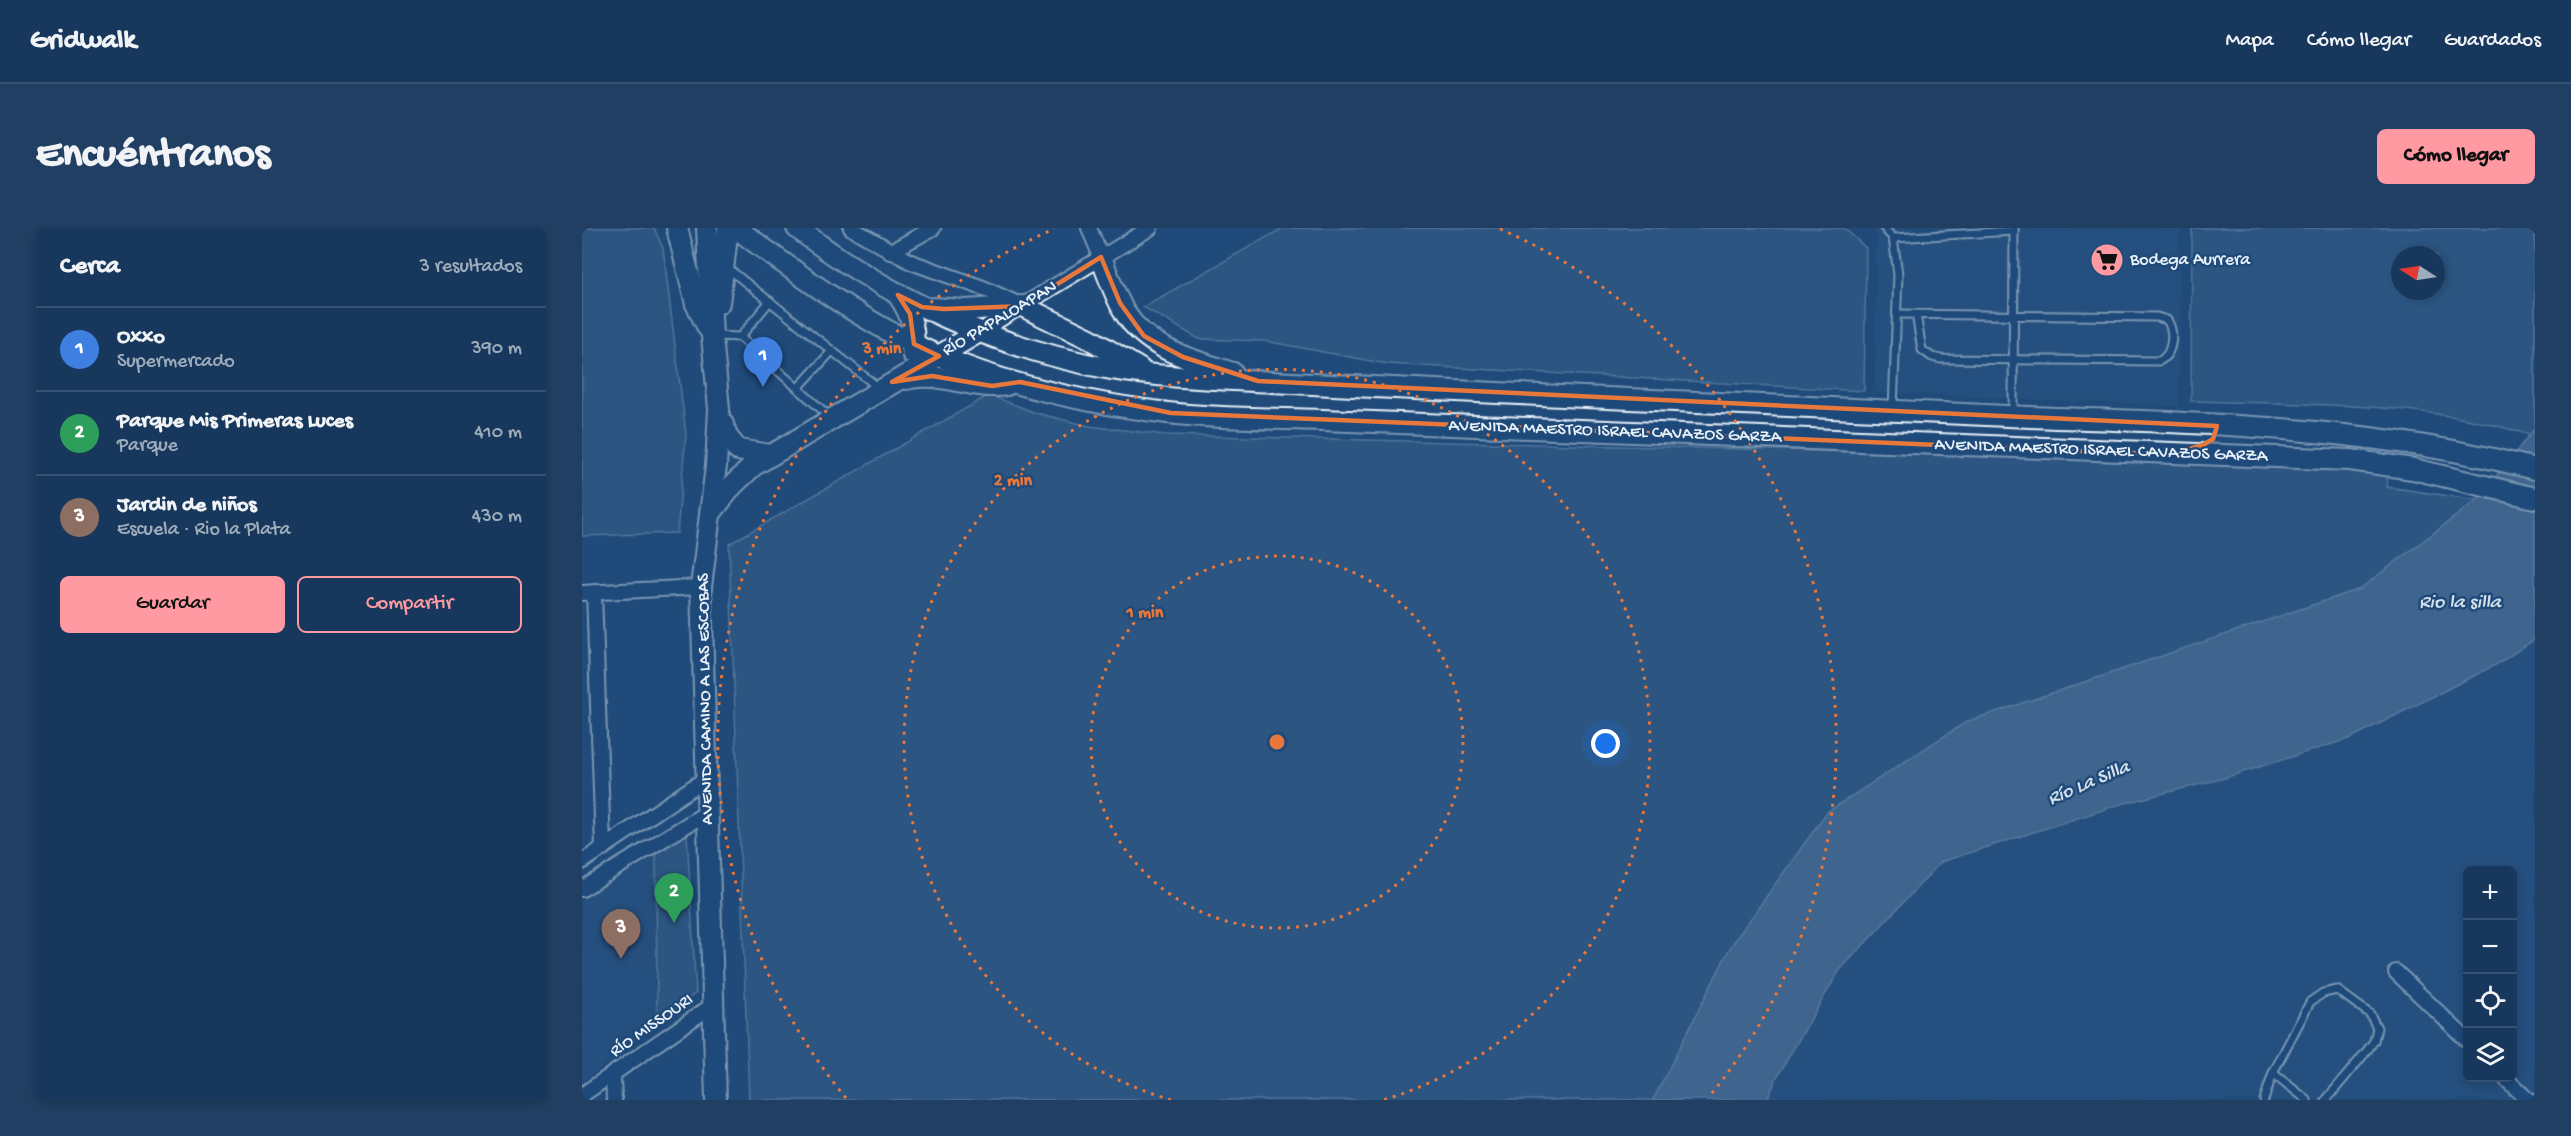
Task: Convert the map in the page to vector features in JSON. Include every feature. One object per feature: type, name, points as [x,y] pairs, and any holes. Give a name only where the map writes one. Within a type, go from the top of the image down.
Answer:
[{"type":"main road","points":[[677,228],[696,303],[712,330]]},
{"type":"main road","name":"AVENIDA CAMINO A LAS ESCOBAS","points":[[707,228],[719,409],[716,466],[701,587],[716,1100]]},
{"type":"main road","points":[[712,330],[721,292],[728,228]]},
{"type":"main road","name":"AVENIDA MAESTRO ISRAEL CAVAZOS GARZA","points":[[736,228],[833,299],[939,356],[1020,382],[1104,403],[1171,413],[2350,460],[2413,469],[2535,498]]},
{"type":"main road","name":"AVENIDA MAESTRO ISRAEL CAVAZOS GARZA","points":[[796,228],[853,268],[898,295],[979,332],[1071,359],[1150,375],[2217,426],[2420,443],[2477,454],[2535,469]]},
{"type":"main road","points":[[1101,257],[1123,309],[1144,336],[1156,345],[1183,357],[1258,381]]},
{"type":"main road","points":[[890,384],[908,364],[914,344],[910,314],[898,295]]},
{"type":"main road","points":[[922,307],[966,310],[1022,306],[1089,339],[1150,375]]},
{"type":"main road","name":"RÍO PAPALOAPAN","points":[[708,516],[741,476],[770,455],[979,332]]},
{"type":"main road","points":[[890,384],[910,377],[932,376],[993,386],[1020,382]]},
{"type":"main road","points":[[1602,431],[1603,421],[1616,410],[1655,407],[1670,401]]},
{"type":"main road","points":[[719,409],[724,431],[732,445],[745,453],[770,455]]},
{"type":"main road","points":[[2173,454],[2210,442],[2217,426]]},
{"type":"street","points":[[851,228],[890,252],[931,271],[983,288],[1022,306]]},
{"type":"street","points":[[890,252],[933,228]]},
{"type":"street","points":[[1089,228],[1101,257]]},
{"type":"street","name":"RÍO PAPALOAPAN","points":[[979,332],[1150,228]]},
{"type":"street","points":[[603,848],[588,593],[701,587]]},
{"type":"street","points":[[582,862],[708,777]]},
{"type":"street","points":[[582,889],[708,812]]},
{"type":"street","points":[[2396,972],[2463,1036]]},
{"type":"street","name":"RÍO MISSOURI","points":[[582,1095],[713,1005]]},
{"type":"street","points":[[613,1075],[614,1100]]},
{"type":"street","points":[[2510,1082],[2528,1100]]},
{"type":"lane","points":[[1884,228],[1893,238]]},
{"type":"lane","points":[[1893,410],[1898,274],[1893,238],[1897,228]]},
{"type":"lane","points":[[1893,238],[2014,230],[2013,416]]},
{"type":"lane","points":[[724,265],[832,351],[890,384]]},
{"type":"lane","points":[[740,338],[771,302]]},
{"type":"lane","points":[[1896,314],[1916,314],[2013,316],[2157,317],[2167,320],[2172,332],[2168,353],[2159,361],[1932,357],[1922,350],[1916,314]]},
{"type":"lane","points":[[712,330],[740,338],[832,419]]},
{"type":"lane","points":[[798,388],[832,351]]},
{"type":"lane","points":[[2264,1100],[2273,1073],[2310,1002],[2323,993],[2337,990],[2370,1014],[2376,1028],[2374,1041],[2326,1100]]},
{"type":"lane","points":[[2273,1073],[2307,1100]]},
{"type":"highlighted area","points":[[1101,257],[1120,303],[1144,336],[1183,357],[1258,381],[2217,426],[2213,439],[2203,445],[2173,454],[2130,453],[1171,413],[1020,382],[992,386],[932,376],[892,382],[939,356],[914,344],[910,314],[898,295],[922,307],[944,309],[1022,306]]},
{"type":"shaded area","points":[[582,228],[654,228],[663,248],[686,434],[677,533],[582,536]]},
{"type":"shaded area","points":[[1283,228],[1844,228],[1866,248],[1864,391],[1387,364],[1265,341],[1199,339],[1143,307]]},
{"type":"shaded area","points":[[1876,228],[2180,228],[2179,406],[1875,392]]},
{"type":"shaded area","points":[[2192,228],[2535,228],[2535,437],[2451,416],[2408,410],[2322,404],[2191,401]]},
{"type":"shaded area","points":[[989,395],[1036,413],[1089,426],[1166,435],[2389,465],[2387,487],[2477,500],[2528,519],[1929,780],[1683,1100],[749,1100],[729,544]]},
{"type":"shaded area","points":[[2535,639],[2535,1100],[1767,1100],[1777,1077],[1839,971],[1941,862],[2121,804],[2221,779],[2499,663]]},
{"type":"shaded area","points":[[687,834],[696,993],[657,1023],[656,853]]},
{"type":"shaded area","points":[[656,853],[657,1023],[582,1082],[582,897]]},
{"type":"water","name":"Rio la silla","points":[[2535,428],[2535,639],[2499,663],[2351,738],[2221,779],[2121,804],[1941,862],[1839,971],[1777,1077],[1767,1100],[1653,1100],[1731,946],[1827,812],[1966,722],[2360,589],[2477,500]]},
{"type":"place","name":"Bodega Aurrera","points":[[2107,260]]},
{"type":"place","name":"Oxxo","points":[[763,387]]},
{"type":"place","name":"Parque Mis Primeras Luces","points":[[674,923]]},
{"type":"place","name":"Jardin de niños","points":[[621,959]]},
{"type":"water label","name":"Río La Silla","points":[[2089,784]]}]
